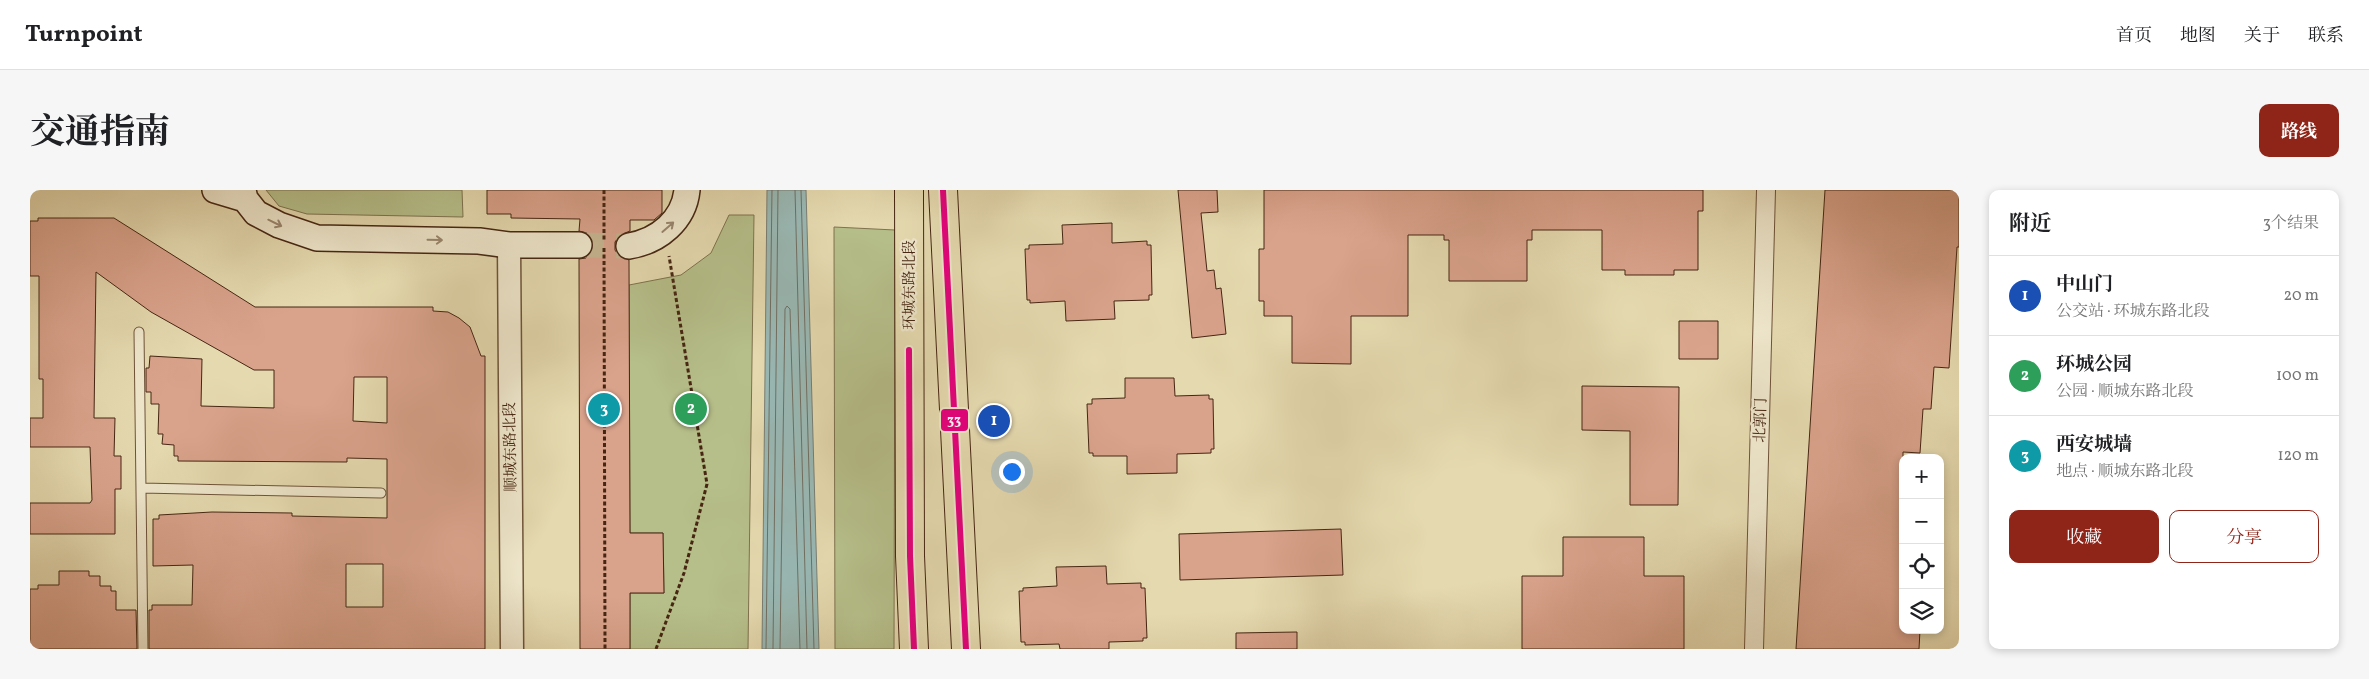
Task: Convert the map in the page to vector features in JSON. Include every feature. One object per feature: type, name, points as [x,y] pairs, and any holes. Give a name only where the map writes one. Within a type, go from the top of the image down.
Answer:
[{"type":"main road","points":[[215,190],[244,194],[256,213],[278,226],[317,238],[479,241],[509,245],[579,245]]},
{"type":"main road","points":[[630,246],[665,232],[678,218],[687,190]]},
{"type":"main road","name":"环城东路北段","points":[[909,190],[910,556],[914,649]]},
{"type":"main road","points":[[943,190],[966,649]]},
{"type":"street","name":"北郭门","points":[[1754,649],[1766,190]]},
{"type":"street","name":"顺城东路北段","points":[[509,245],[512,649]]},
{"type":"lane","points":[[139,332],[143,649]]},
{"type":"lane","points":[[142,488],[381,492]]},
{"type":"path","points":[[604,190],[605,649]]},
{"type":"path","points":[[656,649],[684,573],[706,484],[665,232]]},
{"type":"green space","points":[[266,190],[462,190],[463,217],[307,214],[279,206]]},
{"type":"green space","points":[[729,215],[754,215],[748,649],[630,649],[630,593],[664,593],[663,533],[630,533],[629,285],[681,275],[711,253]]},
{"type":"green space","points":[[834,227],[895,230],[894,649],[835,649]]},
{"type":"water","points":[[767,190],[806,190],[819,649],[762,649]]},
{"type":"building","points":[[487,190],[662,190],[662,213],[654,220],[630,220],[630,231],[620,235],[615,242],[615,250],[618,255],[629,260],[630,533],[663,533],[664,593],[630,593],[630,649],[580,649],[579,259],[586,258],[591,253],[592,238],[587,233],[579,231],[580,219],[511,218],[511,214],[487,214]]},
{"type":"building","points":[[1178,190],[1217,190],[1218,212],[1201,213],[1207,271],[1214,270],[1216,289],[1221,288],[1226,334],[1192,338]]},
{"type":"building","points":[[1264,190],[1703,190],[1703,211],[1698,211],[1698,270],[1674,270],[1674,275],[1625,275],[1625,270],[1602,270],[1602,230],[1532,230],[1532,240],[1527,240],[1527,281],[1449,281],[1449,240],[1444,240],[1444,235],[1408,235],[1408,316],[1351,316],[1351,364],[1292,363],[1292,316],[1264,316],[1264,301],[1259,301],[1259,249],[1264,249]]},
{"type":"building","points":[[1825,190],[1959,190],[1959,247],[1957,247],[1949,368],[1934,367],[1931,409],[1923,409],[1920,453],[1903,452],[1903,454],[1899,454],[1899,634],[1920,634],[1919,649],[1796,649]]},
{"type":"building","points":[[38,218],[114,218],[255,307],[433,307],[433,311],[448,312],[470,327],[481,356],[485,356],[485,649],[149,649],[149,610],[152,610],[152,605],[192,605],[193,565],[153,566],[153,519],[159,519],[159,515],[212,512],[292,513],[292,516],[387,518],[387,459],[347,458],[347,462],[178,461],[178,456],[174,456],[174,445],[162,444],[163,434],[158,434],[159,404],[151,404],[151,392],[146,392],[146,368],[149,368],[150,356],[202,359],[201,406],[274,408],[274,370],[254,370],[151,312],[96,272],[94,418],[115,418],[114,456],[121,456],[121,489],[115,489],[115,534],[30,534],[30,503],[90,503],[92,500],[90,447],[30,447],[30,418],[43,418],[43,379],[39,379],[39,276],[30,276],[30,221],[38,221]],"holes":[[[354,377],[387,377],[387,423],[353,421]],[[346,564],[383,564],[383,607],[346,607]]]},
{"type":"building","points":[[1112,223],[1112,243],[1147,241],[1147,245],[1151,245],[1152,295],[1149,295],[1149,300],[1114,301],[1115,319],[1066,321],[1065,301],[1030,303],[1030,300],[1027,300],[1025,249],[1029,249],[1029,245],[1063,244],[1062,225]]},
{"type":"building","points":[[1679,321],[1718,321],[1718,359],[1679,359]]},
{"type":"building","points":[[1125,378],[1174,378],[1175,396],[1209,395],[1209,399],[1213,399],[1214,449],[1211,449],[1211,453],[1177,454],[1177,473],[1127,474],[1127,456],[1093,456],[1093,453],[1089,453],[1087,404],[1092,404],[1092,399],[1125,398]]},
{"type":"building","points":[[1582,386],[1679,387],[1678,505],[1630,505],[1630,431],[1582,430]]},
{"type":"building","points":[[1341,529],[1343,575],[1180,580],[1179,534]]},
{"type":"building","points":[[1563,537],[1644,537],[1644,576],[1684,576],[1684,649],[1522,649],[1522,576],[1563,576]]},
{"type":"building","points":[[1106,566],[1107,584],[1141,583],[1141,588],[1145,588],[1147,638],[1143,638],[1143,641],[1109,642],[1109,649],[1060,649],[1059,644],[1025,645],[1025,642],[1021,642],[1019,591],[1023,591],[1023,588],[1057,586],[1056,567]]},
{"type":"building","points":[[59,571],[89,571],[89,576],[100,576],[100,586],[111,586],[111,591],[116,591],[116,610],[136,610],[137,649],[30,649],[30,589],[38,589],[38,585],[59,585]]},
{"type":"building","points":[[1297,632],[1297,649],[1236,649],[1236,633]]},
{"type":"tunnel","points":[[579,245],[629,246]]},
{"type":"transit line","name":"33","points":[[943,190],[966,649]]},
{"type":"transit line","name":"33","points":[[909,350],[910,556],[914,649]]},
{"type":"place","name":"西安城墙","points":[[604,409]]},
{"type":"place","name":"环城公园","points":[[691,409]]},
{"type":"place","name":"中山门","points":[[994,421]]}]
